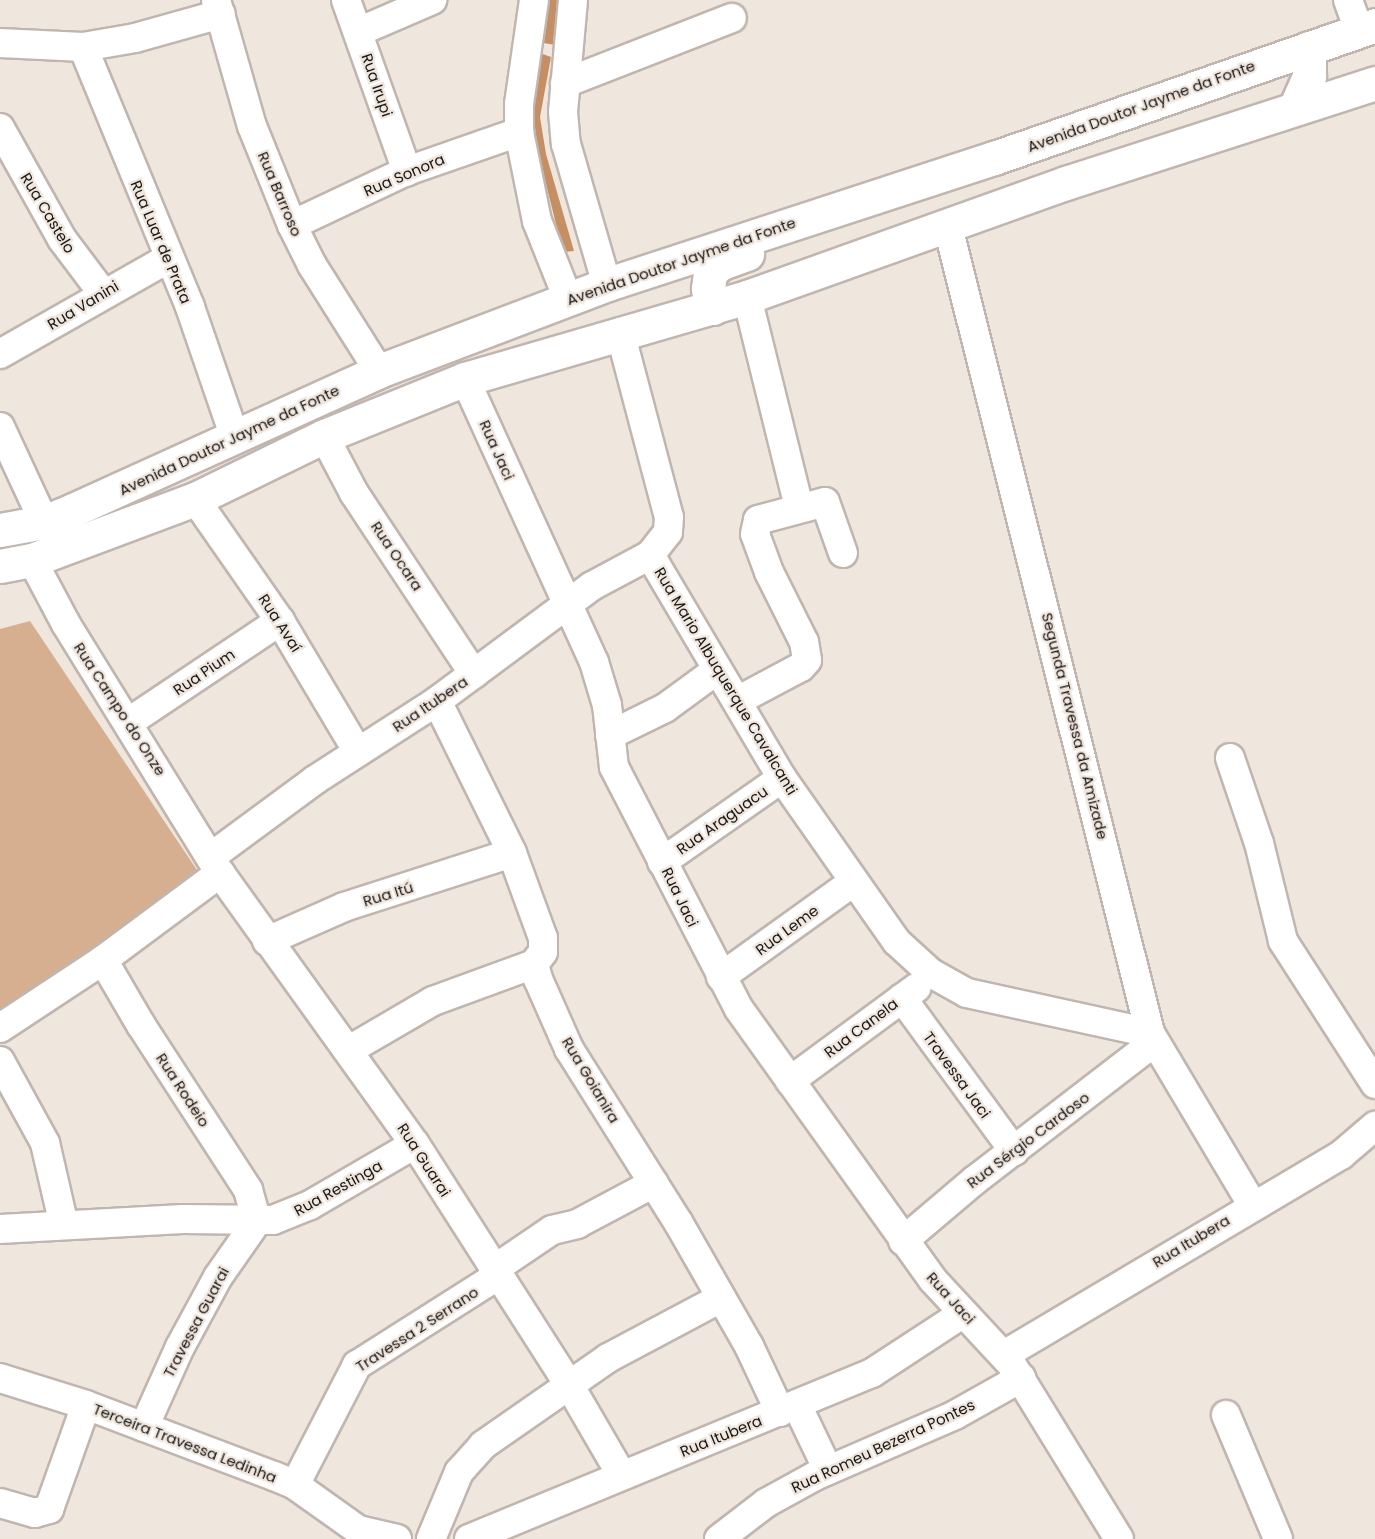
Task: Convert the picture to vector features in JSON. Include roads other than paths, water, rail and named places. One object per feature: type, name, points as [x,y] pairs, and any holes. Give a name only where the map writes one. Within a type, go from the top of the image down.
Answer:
[{"type":"main road","name":"Avenida Doutor Jayme da Fonte","points":[[0,530],[44,522],[235,438],[379,371],[568,299],[994,158],[1367,28]]},
{"type":"main road","points":[[1295,108],[1309,76],[1309,48]]},
{"type":"main road","points":[[0,567],[32,560],[195,499],[324,436],[465,379],[747,297],[1066,183],[1375,84]]},
{"type":"main road","points":[[713,308],[708,282],[719,264],[971,183],[994,158]]},
{"type":"street","name":"Rua Irupi","points":[[346,0],[407,171]]},
{"type":"street","points":[[358,32],[432,0]]},
{"type":"street","points":[[534,0],[519,104],[519,132],[537,220],[568,299]]},
{"type":"street","points":[[573,0],[566,70],[566,144],[607,285]]},
{"type":"street","points":[[1348,0],[1367,28]]},
{"type":"street","points":[[0,43],[83,47],[135,38],[218,7]]},
{"type":"street","name":"Rua Barroso","points":[[218,7],[252,126],[292,225],[312,265],[379,371]]},
{"type":"street","points":[[528,50],[566,70],[732,18]]},
{"type":"street","name":"Rua Luar de Prata","points":[[83,47],[167,259],[190,308],[235,438]]},
{"type":"street","name":"Rua Castelo","points":[[0,128],[62,240],[102,292]]},
{"type":"street","name":"Rua Sonora","points":[[292,225],[407,171],[519,132]]},
{"type":"street","name":"Segunda Travessa da Amizade","points":[[948,227],[1152,1038],[1252,1204]]},
{"type":"street","name":"Rua Vanini","points":[[0,354],[102,292],[167,259]]},
{"type":"street","points":[[747,297],[799,507]]},
{"type":"street","name":"Rua Mario Albuquerque Cavalcanti","points":[[620,333],[669,518],[668,532],[650,555],[782,778],[897,942],[931,973]]},
{"type":"street","name":"Rua Jaci","points":[[465,379],[594,662],[607,705],[614,767],[721,976],[760,1042],[903,1241],[962,1314],[1004,1355],[1021,1378],[1119,1539]]},
{"type":"street","points":[[0,428],[44,522]]},
{"type":"street","name":"Rua Ocara","points":[[324,436],[354,493],[474,674]]},
{"type":"street","name":"Rua Avaí","points":[[195,499],[280,621],[358,752]]},
{"type":"street","points":[[737,701],[801,667],[807,660],[804,642],[769,572],[755,534],[758,520],[799,507],[825,502],[843,553]]},
{"type":"street","name":"Rua Itubera","points":[[0,1028],[103,960],[216,864],[358,752],[437,701],[567,604],[650,555]]},
{"type":"street","name":"Rua Campo do Onze","points":[[32,560],[66,624],[216,864]]},
{"type":"street","name":"Rua Pium","points":[[129,722],[280,621]]},
{"type":"street","points":[[610,735],[665,708],[717,670]]},
{"type":"street","points":[[349,1050],[433,1001],[534,964],[543,952],[543,938],[512,853],[437,701]]},
{"type":"street","points":[[1230,758],[1259,843],[1283,941],[1321,1006],[1375,1084]]},
{"type":"street","name":"Rua Araguacu","points":[[662,862],[782,778]]},
{"type":"street","name":"Rua Itú","points":[[267,941],[344,907],[512,853]]},
{"type":"street","name":"Rua Guarai","points":[[216,864],[267,941],[349,1050],[415,1144],[495,1273],[568,1383],[621,1474]]},
{"type":"street","name":"Rua Leme","points":[[721,976],[853,882]]},
{"type":"street","name":"Rua Rodeio","points":[[103,960],[141,1025],[248,1190],[257,1221]]},
{"type":"street","name":"Rua Goianira","points":[[534,964],[569,1049],[654,1183],[721,1298],[828,1470]]},
{"type":"street","points":[[931,973],[980,997],[1152,1038]]},
{"type":"street","name":"Rua Canela","points":[[790,1081],[902,998],[931,973]]},
{"type":"street","name":"Travessa Jaci","points":[[902,998],[1014,1151]]},
{"type":"street","name":"Rua Sérgio Cardoso","points":[[903,1241],[1152,1038]]},
{"type":"street","points":[[4,1075],[45,1143],[64,1225]]},
{"type":"street","name":"Rua Itubera","points":[[1004,1355],[1252,1204],[1341,1155],[1375,1126]]},
{"type":"street","name":"Rua Restinga","points":[[0,1229],[183,1219],[257,1221],[285,1217],[415,1144]]},
{"type":"street","name":"Travessa 2 Serrano","points":[[295,1485],[357,1365],[495,1273],[552,1230],[577,1224],[654,1183]]},
{"type":"street","name":"Travessa Guarai","points":[[144,1427],[176,1354],[218,1277],[257,1221]]},
{"type":"street","points":[[431,1539],[444,1501],[471,1455],[568,1383],[721,1298]]},
{"type":"street","name":"Rua Itubera","points":[[469,1539],[621,1474],[789,1409],[872,1373],[962,1314]]},
{"type":"street","name":"Terceira Travessa Ledinha","points":[[0,1378],[86,1405],[295,1485],[356,1534]]},
{"type":"street","name":"Rua Romeu Bezerra Pontes","points":[[719,1539],[766,1503],[828,1470],[955,1415],[1021,1378]]},
{"type":"street","points":[[0,1503],[35,1514],[49,1509],[86,1405]]},
{"type":"street","points":[[1226,1415],[1278,1539]]},
{"type":"street","points":[[356,1534],[397,1539]]}]
